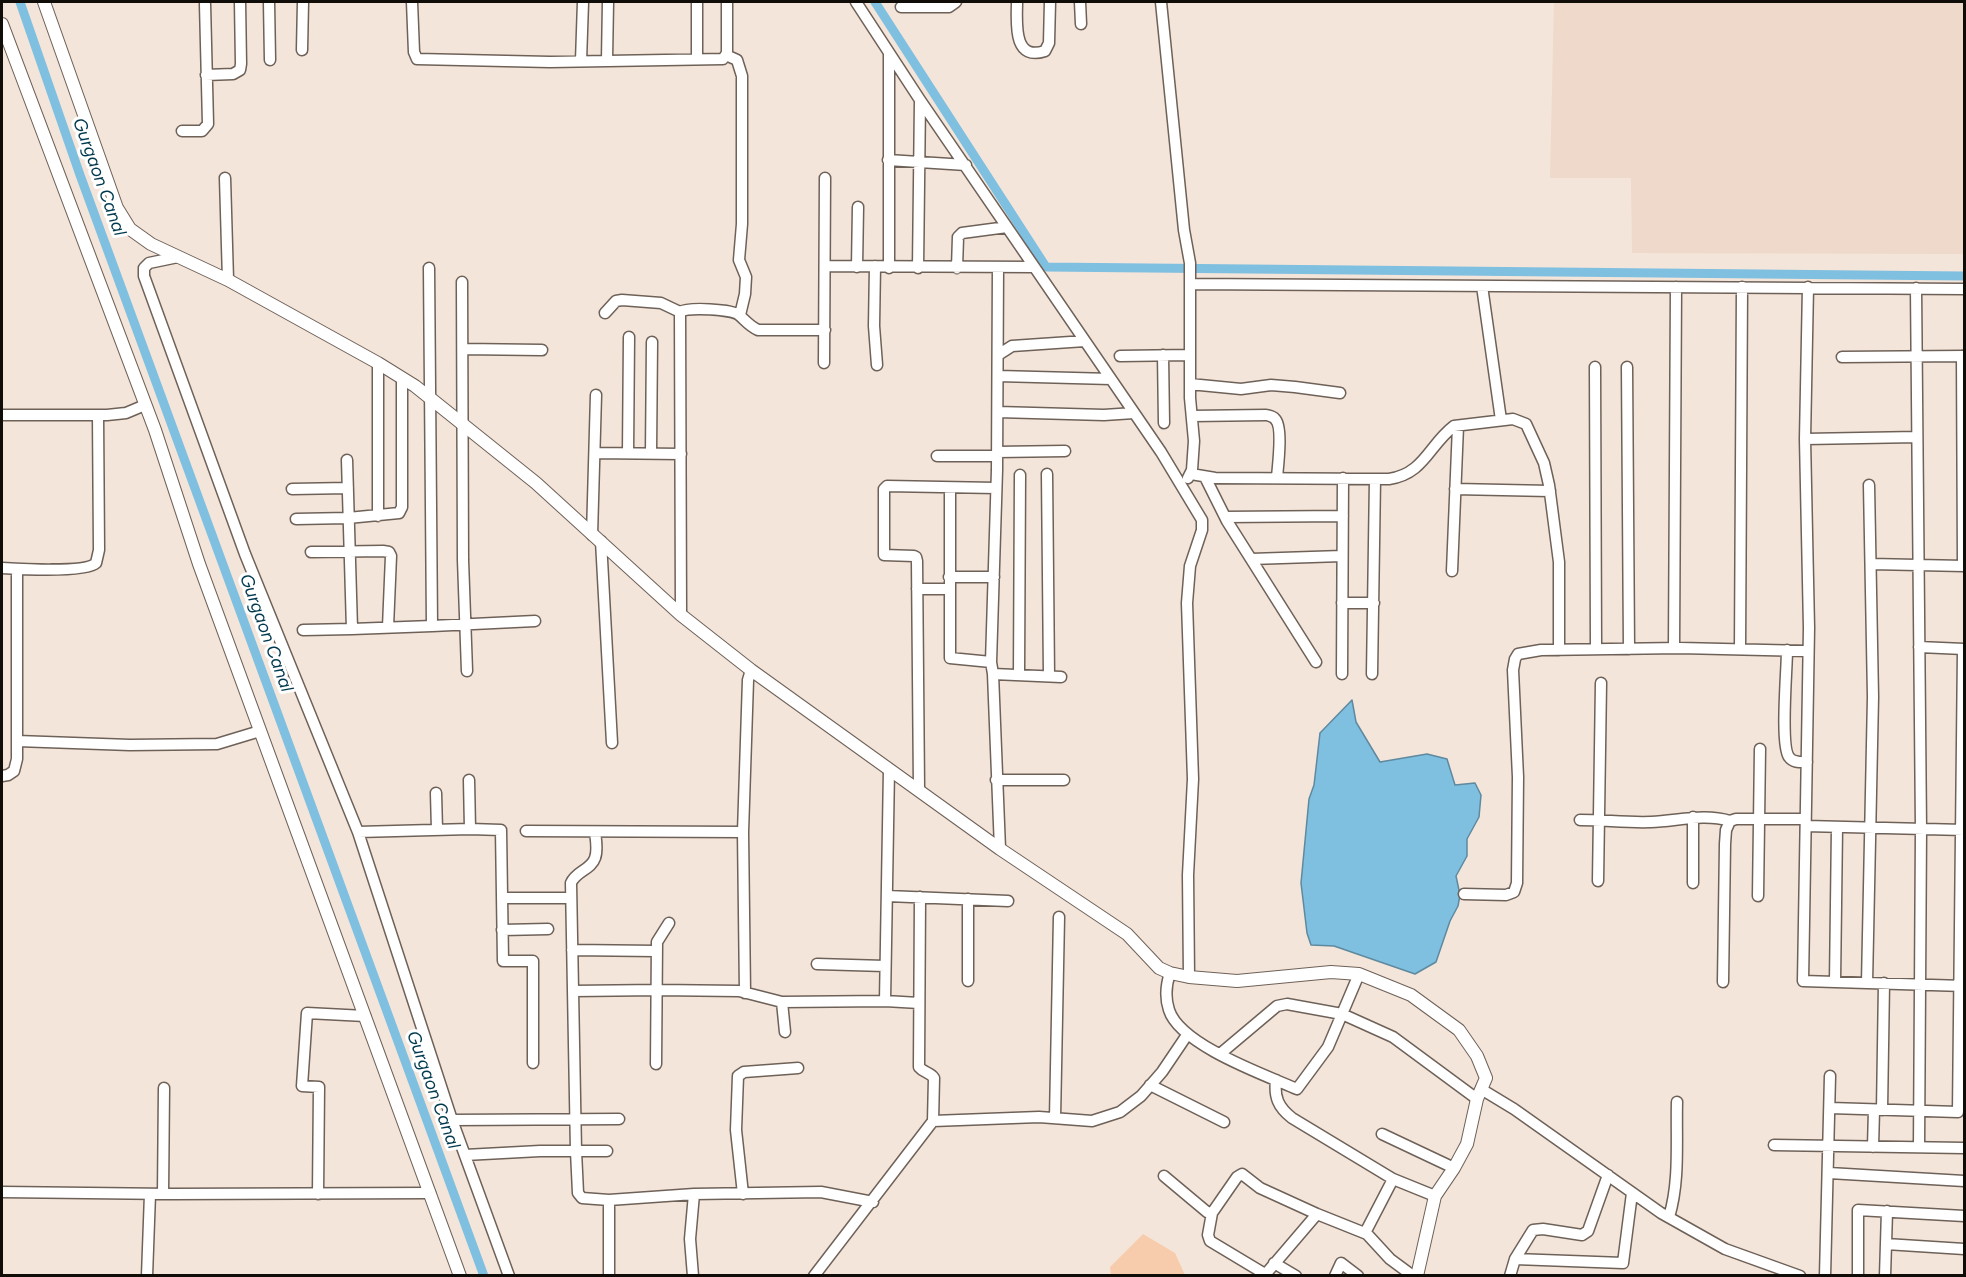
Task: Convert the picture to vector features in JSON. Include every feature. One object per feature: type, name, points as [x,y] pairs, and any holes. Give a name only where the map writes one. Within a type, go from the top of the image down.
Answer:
[{"type":"street","points":[[44,2],[123,220],[139,236],[228,280],[378,363],[429,398],[536,483],[681,615],[751,670],[1000,849],[1127,934],[1160,968],[1170,973],[1189,977],[1237,981],[1332,972],[1359,974],[1411,995],[1459,1030],[1477,1056],[1486,1078],[1479,1094],[1467,1144],[1435,1196],[1415,1275],[1390,1259],[1365,1233],[1260,1188],[1242,1174],[1212,1213],[1208,1235],[1210,1241],[1265,1275],[1317,1214]]},
{"type":"street","points":[[206,75],[233,74],[240,70],[240,2]]},
{"type":"street","points":[[269,2],[270,60]]},
{"type":"street","points":[[302,50],[303,2]]},
{"type":"street","points":[[412,2],[414,52],[417,59],[581,61],[720,60],[725,58],[727,2]]},
{"type":"street","points":[[581,61],[583,2]]},
{"type":"street","points":[[607,60],[608,2]]},
{"type":"street","points":[[697,2],[698,59]]},
{"type":"street","points":[[856,2],[920,100],[1134,413],[1186,478],[1202,520],[1202,530],[1189,572],[1187,603],[1193,779],[1188,875],[1189,977]]},
{"type":"street","points":[[901,7],[942,8],[952,6],[956,2]]},
{"type":"street","points":[[1017,2],[1017,38],[1027,50],[1036,53],[1045,51],[1049,44],[1050,2]]},
{"type":"street","points":[[1080,2],[1081,24]]},
{"type":"street","points":[[1161,2],[1183,218],[1191,263],[1190,384],[1194,441],[1186,478]]},
{"type":"street","points":[[182,131],[202,131],[207,127],[205,4]]},
{"type":"street","points":[[2,24],[155,429],[199,564],[460,1275]]},
{"type":"street","points":[[889,54],[889,268]]},
{"type":"street","points":[[726,55],[737,60],[742,76],[742,224],[739,260],[746,277],[740,315]]},
{"type":"street","points":[[918,268],[920,100]]},
{"type":"street","points":[[888,160],[966,165]]},
{"type":"street","points":[[225,178],[228,280]]},
{"type":"street","points":[[824,363],[825,178]]},
{"type":"street","points":[[856,267],[858,207]]},
{"type":"street","points":[[957,268],[958,237],[962,232],[1007,227]]},
{"type":"street","points":[[178,257],[149,263],[144,268],[144,276],[245,554],[358,832],[452,1120],[509,1275]]},
{"type":"street","points":[[825,266],[1034,267]]},
{"type":"street","points":[[875,266],[874,326],[877,366]]},
{"type":"street","points":[[998,267],[998,412],[991,662],[1000,849]]},
{"type":"street","points":[[429,268],[432,626]]},
{"type":"street","points":[[1191,281],[1482,286],[1965,289]]},
{"type":"street","points":[[462,282],[464,623],[467,671]]},
{"type":"street","points":[[1482,286],[1501,420]]},
{"type":"street","points":[[1674,648],[1676,287]]},
{"type":"street","points":[[1740,649],[1742,287]]},
{"type":"street","points":[[1808,288],[1805,439],[1808,651],[1803,981],[1963,985]]},
{"type":"street","points":[[1916,288],[1921,829],[1919,1148]]},
{"type":"street","points":[[605,313],[616,302],[622,300],[661,303],[681,312]]},
{"type":"street","points":[[681,312],[689,308],[733,312],[758,330],[825,330]]},
{"type":"street","points":[[681,312],[681,615]]},
{"type":"street","points":[[628,453],[629,337]]},
{"type":"street","points":[[998,355],[1012,346],[1085,341]]},
{"type":"street","points":[[651,453],[652,342]]},
{"type":"street","points":[[464,349],[542,350]]},
{"type":"street","points":[[1163,355],[1164,423]]},
{"type":"street","points":[[1120,356],[1191,355]]},
{"type":"street","points":[[1842,357],[1963,356],[1964,566],[1871,564]]},
{"type":"street","points":[[378,363],[378,516]]},
{"type":"street","points":[[1627,366],[1629,649]]},
{"type":"street","points":[[1594,367],[1596,650]]},
{"type":"street","points":[[998,376],[1111,379]]},
{"type":"street","points":[[296,519],[348,518],[399,513],[402,507],[402,379]]},
{"type":"street","points":[[1190,384],[1241,388],[1271,385],[1340,393]]},
{"type":"street","points":[[596,395],[597,538],[612,743]]},
{"type":"street","points":[[2,415],[98,415],[126,413],[145,405]]},
{"type":"street","points":[[998,412],[1104,415],[1134,413]]},
{"type":"street","points":[[2,568],[89,568],[96,563],[99,550],[98,415]]},
{"type":"street","points":[[1192,416],[1266,415],[1275,418],[1278,421],[1279,435],[1278,477]]},
{"type":"street","points":[[1186,478],[1375,479],[1401,477],[1421,465],[1448,431],[1458,426],[1513,418],[1526,424],[1544,463],[1550,491],[1559,562],[1559,650]]},
{"type":"street","points":[[1452,571],[1458,426]]},
{"type":"street","points":[[1805,439],[1917,437]]},
{"type":"street","points":[[937,456],[1065,452]]},
{"type":"street","points":[[595,453],[681,454]]},
{"type":"street","points":[[347,460],[352,629]]},
{"type":"street","points":[[993,674],[1055,676],[1047,474]]},
{"type":"street","points":[[1019,674],[1020,475]]},
{"type":"street","points":[[1205,477],[1225,517],[1316,662]]},
{"type":"street","points":[[1342,674],[1343,478]]},
{"type":"street","points":[[1372,674],[1375,479]]},
{"type":"street","points":[[1867,983],[1873,697],[1869,485]]},
{"type":"street","points":[[919,789],[916,557],[886,556],[883,553],[884,489],[887,486],[996,488]]},
{"type":"street","points":[[292,489],[348,488]]},
{"type":"street","points":[[950,488],[950,658],[991,662]]},
{"type":"street","points":[[1455,489],[1550,491]]},
{"type":"street","points":[[1225,517],[1343,516]]},
{"type":"street","points":[[311,552],[389,552],[391,556],[388,627]]},
{"type":"street","points":[[1251,559],[1342,556]]},
{"type":"street","points":[[2,776],[14,771],[17,759],[17,569]]},
{"type":"street","points":[[949,577],[994,577]]},
{"type":"street","points":[[917,589],[949,589]]},
{"type":"street","points":[[1342,603],[1374,603]]},
{"type":"street","points":[[303,630],[535,621]]},
{"type":"street","points":[[1830,1108],[1958,1112],[1963,985],[1964,649],[1919,647]]},
{"type":"street","points":[[1464,894],[1506,895],[1514,892],[1517,883],[1518,800],[1513,670],[1518,654],[1525,651],[1674,648],[1808,651]]},
{"type":"street","points":[[1787,650],[1785,740],[1788,756],[1794,761],[1807,762]]},
{"type":"street","points":[[745,993],[743,832],[748,680],[751,670]]},
{"type":"street","points":[[1598,881],[1601,683]]},
{"type":"street","points":[[16,741],[130,745],[217,744],[261,731]]},
{"type":"street","points":[[1758,896],[1760,749]]},
{"type":"street","points":[[885,1001],[889,769]]},
{"type":"street","points":[[469,780],[470,829]]},
{"type":"street","points":[[996,780],[1064,780]]},
{"type":"street","points":[[436,793],[437,830]]},
{"type":"street","points":[[1580,820],[1647,822],[1693,818],[1719,818],[1730,821],[1759,819],[1837,826],[1963,830]]},
{"type":"street","points":[[1693,818],[1693,883]]},
{"type":"street","points":[[1723,982],[1725,844],[1726,830],[1730,821]]},
{"type":"street","points":[[1835,982],[1837,826]]},
{"type":"street","points":[[358,832],[501,830],[503,961],[533,961],[532,1063]]},
{"type":"street","points":[[526,831],[743,832]]},
{"type":"street","points":[[596,832],[596,856],[592,864],[574,876],[571,883],[576,1151],[578,1192],[582,1198],[609,1200],[694,1194],[821,1192],[873,1202]]},
{"type":"street","points":[[886,896],[1008,901]]},
{"type":"street","points":[[814,1275],[873,1202],[933,1121],[934,1078],[919,1067],[920,897]]},
{"type":"street","points":[[502,898],[571,898]]},
{"type":"street","points":[[968,899],[968,981]]},
{"type":"street","points":[[1055,1118],[1059,917]]},
{"type":"street","points":[[656,1064],[658,990],[656,951],[657,942],[669,923]]},
{"type":"street","points":[[502,930],[548,929]]},
{"type":"street","points":[[572,950],[656,951]]},
{"type":"street","points":[[817,964],[885,966]]},
{"type":"street","points":[[1170,973],[1166,986],[1169,1010],[1187,1035],[1220,1054],[1297,1089],[1328,1047],[1359,974]]},
{"type":"street","points":[[1873,1147],[1878,1110],[1884,983]]},
{"type":"street","points":[[573,992],[739,991],[782,1002],[919,1003]]},
{"type":"street","points":[[782,1002],[785,1032]]},
{"type":"street","points":[[1220,1054],[1277,1006],[1287,1004],[1342,1014],[1403,1043],[1479,1094],[1514,1109],[1632,1193],[1725,1249],[1800,1275]]},
{"type":"street","points":[[318,1194],[319,1087],[302,1086],[307,1013],[365,1016]]},
{"type":"street","points":[[933,1121],[1055,1118],[1092,1122],[1120,1112],[1141,1096],[1162,1072],[1187,1035]]},
{"type":"street","points":[[743,1194],[736,1130],[738,1076],[744,1072],[798,1068]]},
{"type":"street","points":[[1826,1275],[1830,1076]]},
{"type":"street","points":[[1275,1080],[1274,1094],[1280,1109],[1292,1118],[1393,1179],[1435,1196]]},
{"type":"street","points":[[1150,1085],[1224,1122]]},
{"type":"street","points":[[163,1194],[164,1088]]},
{"type":"street","points":[[1669,1217],[1675,1176],[1677,1102]]},
{"type":"street","points":[[452,1120],[619,1119]]},
{"type":"street","points":[[1382,1134],[1454,1168]]},
{"type":"street","points":[[1774,1145],[1965,1148]]},
{"type":"street","points":[[465,1155],[607,1151]]},
{"type":"street","points":[[1828,1173],[1965,1181]]},
{"type":"street","points":[[1510,1275],[1515,1259],[1533,1230],[1543,1229],[1582,1235],[1588,1231],[1608,1175]]},
{"type":"street","points":[[1164,1176],[1212,1213]]},
{"type":"street","points":[[1365,1233],[1393,1179]]},
{"type":"street","points":[[2,1192],[430,1193]]},
{"type":"street","points":[[1515,1259],[1623,1263],[1632,1193]]},
{"type":"street","points":[[147,1275],[150,1194]]},
{"type":"street","points":[[693,1275],[690,1239],[694,1194]]},
{"type":"street","points":[[609,1200],[609,1275]]},
{"type":"street","points":[[1858,1275],[1858,1210],[1965,1216]]},
{"type":"street","points":[[1885,1275],[1887,1211]]},
{"type":"street","points":[[1886,1244],[1965,1249]]},
{"type":"street","points":[[1274,1263],[1296,1275]]},
{"type":"street","points":[[1335,1275],[1341,1263],[1358,1275]]},
{"type":"shaded area","points":[[1554,2],[1964,2],[1964,254],[1632,253],[1631,178],[1550,178]]},
{"type":"shaded area","points":[[1143,1234],[1175,1253],[1185,1275],[1111,1275],[1110,1267]]},
{"type":"water","points":[[1352,700],[1356,722],[1380,762],[1427,754],[1447,759],[1455,785],[1475,783],[1481,795],[1479,817],[1467,839],[1467,856],[1456,876],[1460,895],[1458,906],[1450,921],[1436,962],[1415,974],[1334,946],[1311,945],[1307,933],[1301,883],[1309,799],[1314,785],[1320,733]]},
{"type":"waterway","name":"Gurgaon Canal","points":[[20,2],[80,175],[484,1276]]},
{"type":"waterway","points":[[875,2],[1046,267],[1964,276]]}]
